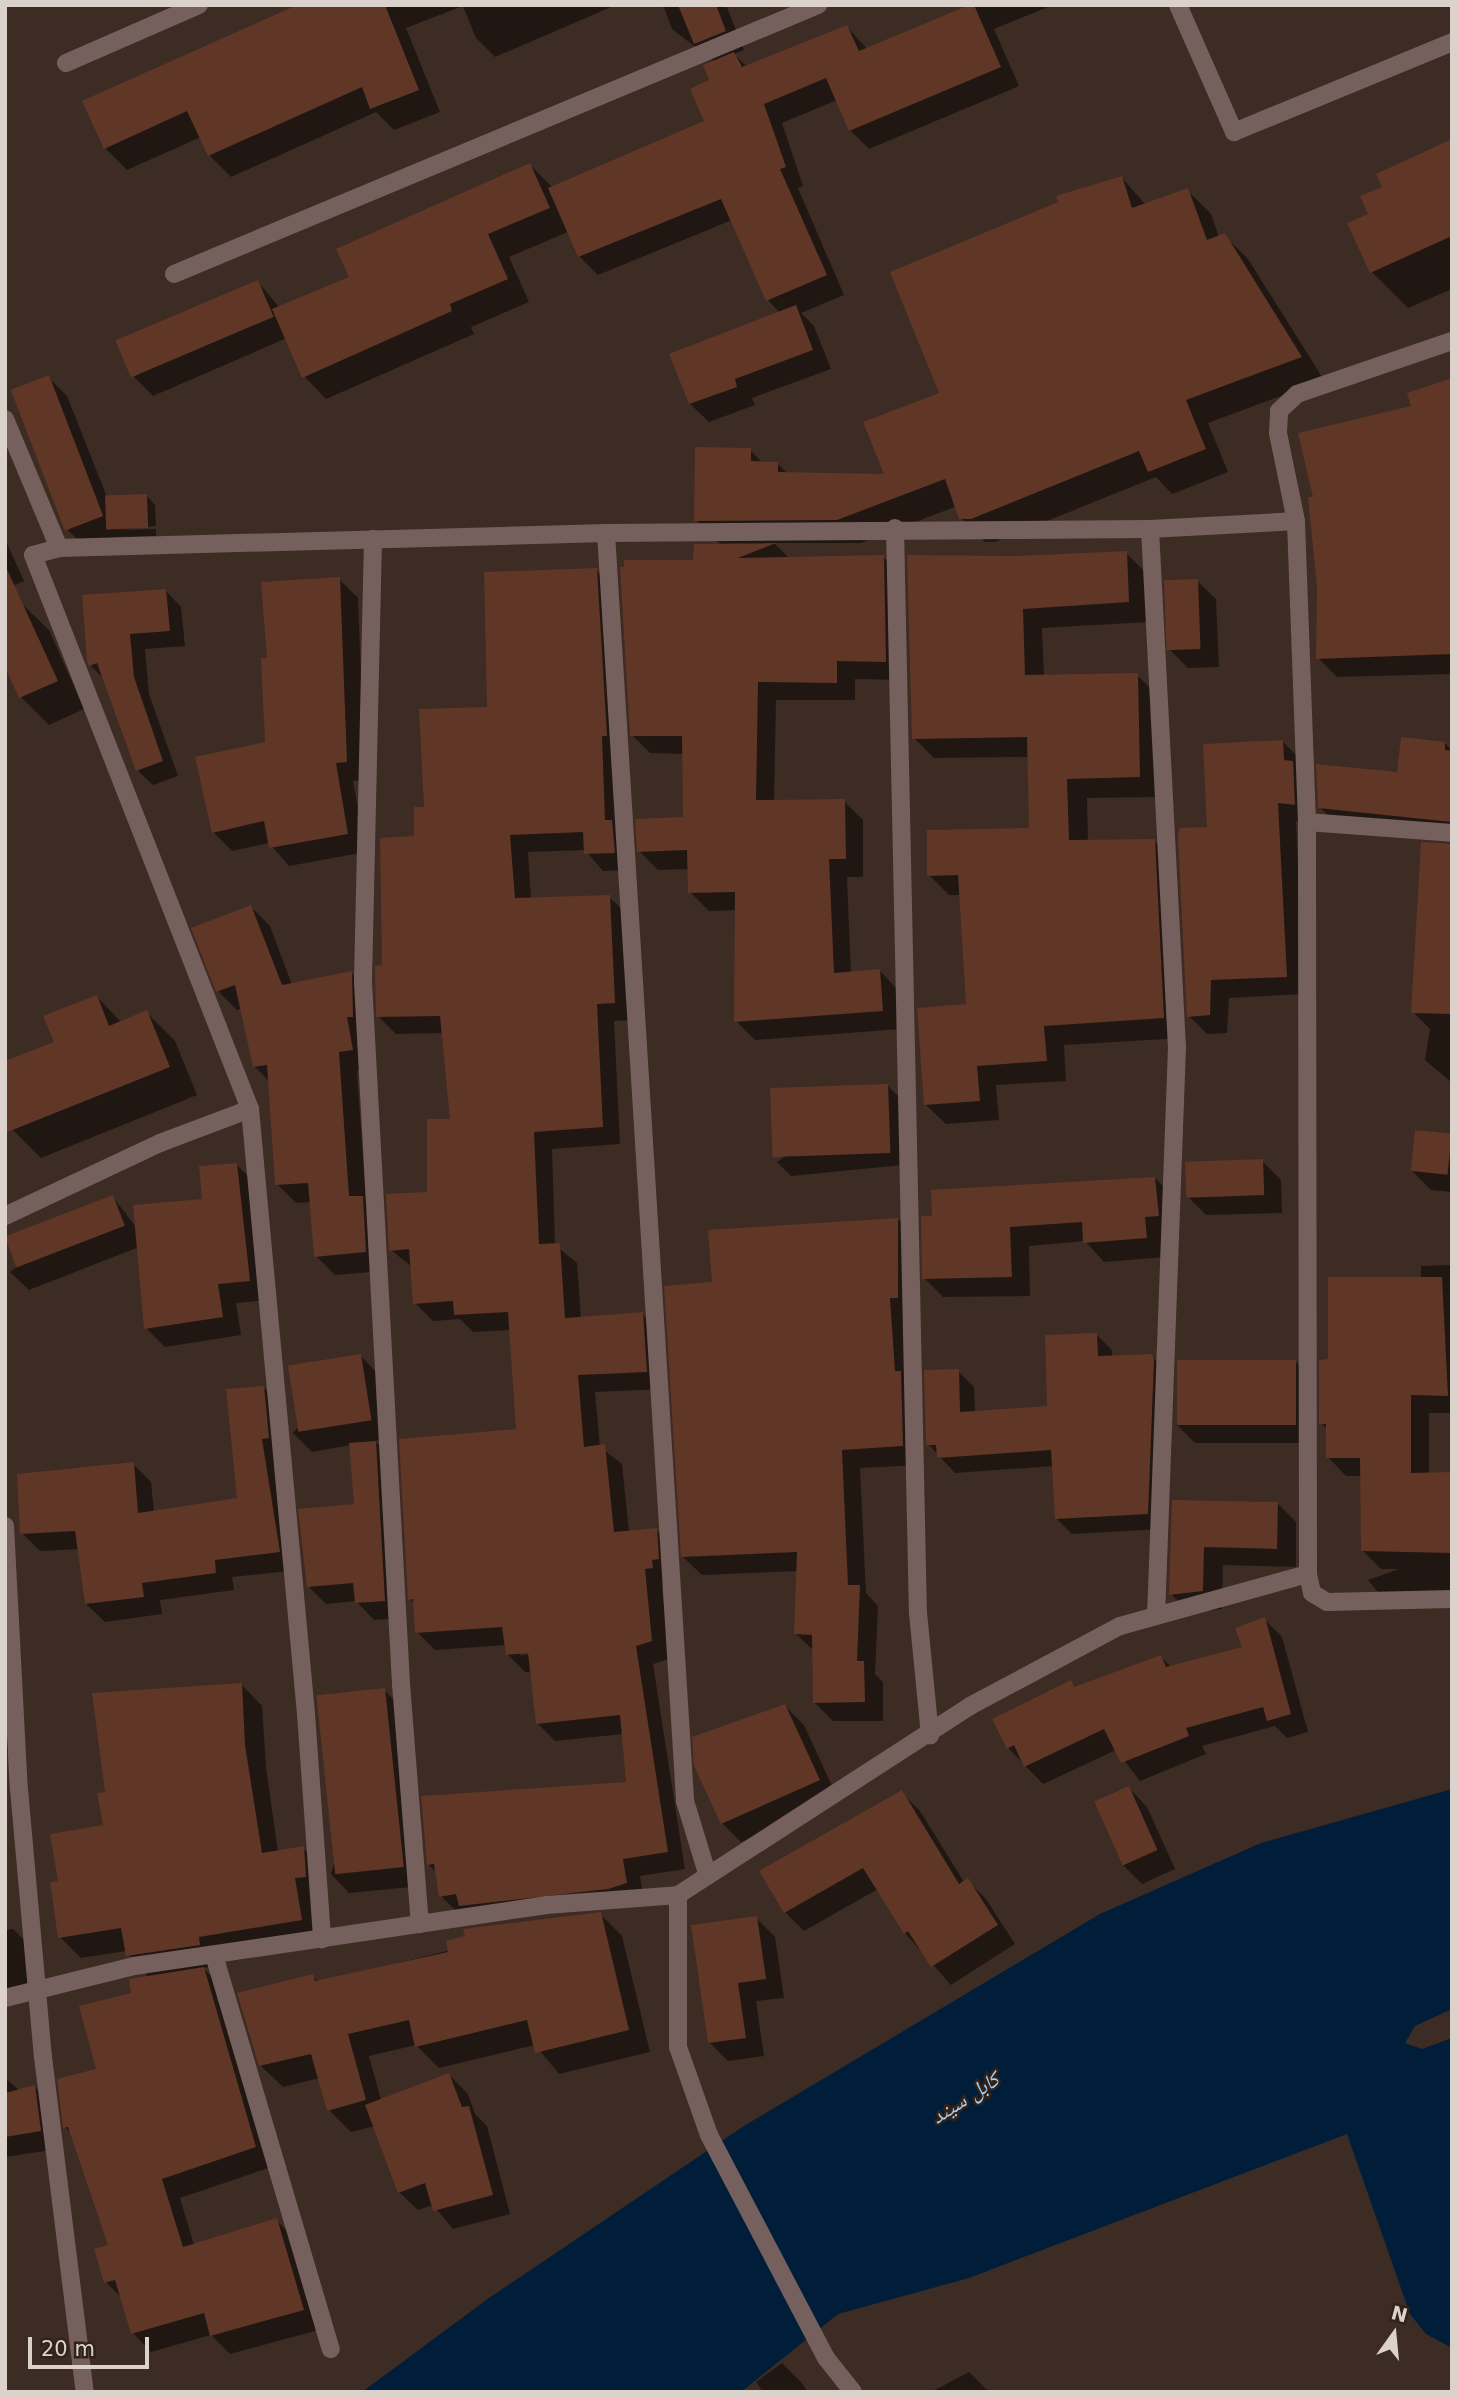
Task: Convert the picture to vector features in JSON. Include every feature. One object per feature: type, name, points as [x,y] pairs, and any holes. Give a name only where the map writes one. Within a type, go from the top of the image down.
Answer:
[{"type":"street","points":[[66,63],[200,5]]},
{"type":"street","points":[[174,274],[818,5]]},
{"type":"street","points":[[1178,5],[1234,132],[1452,42]]},
{"type":"street","points":[[1452,341],[1297,394],[1279,411],[1278,433],[1296,521],[1307,822],[1308,1574],[1319,1600],[1452,1599]]},
{"type":"street","points":[[5,419],[60,548]]},
{"type":"street","points":[[322,1940],[306,1714],[250,1109],[33,555],[60,548],[373,539],[895,528],[1150,529],[1296,521]]},
{"type":"street","points":[[895,528],[918,1613],[930,1735]]},
{"type":"street","points":[[1150,529],[1177,1047],[1156,1616]]},
{"type":"street","points":[[606,533],[685,1801],[708,1876]]},
{"type":"street","points":[[373,539],[363,982],[401,1684],[420,1924]]},
{"type":"street","points":[[1307,822],[1452,833]]},
{"type":"street","points":[[5,1216],[160,1143],[250,1109]]},
{"type":"street","points":[[5,1526],[19,1789],[62,2232],[85,2392]]},
{"type":"street","points":[[5,1998],[134,1966],[622,1896],[678,1895],[930,1735],[970,1706],[1120,1626],[1308,1574]]},
{"type":"street","points":[[678,1895],[678,2047],[709,2135],[827,2358],[853,2392]]},
{"type":"street","points":[[214,1955],[331,2349]]},
{"type":"water","name":"کابل سيند","points":[[1452,1789],[1452,2009],[1415,2026],[1405,2043],[1422,2049],[1452,2038],[1452,2348],[1426,2334],[1410,2314],[1347,2134],[969,2278],[838,2314],[741,2392],[362,2392],[489,2298],[744,2126],[1100,1914],[1261,1843]]},
{"type":"building","points":[[297,5],[385,5],[419,90],[370,109],[362,87],[208,156],[187,111],[104,149],[82,101]]},
{"type":"building","points":[[678,5],[716,5],[726,31],[694,44]]},
{"type":"building","points":[[974,5],[1001,67],[849,131],[826,78],[764,104],[786,167],[780,169],[827,275],[766,301],[721,199],[578,257],[548,188],[704,121],[690,89],[709,80],[703,65],[734,52],[742,67],[847,25],[859,51]]},
{"type":"building","points":[[1452,139],[1452,236],[1370,273],[1347,223],[1368,214],[1360,196],[1382,187],[1376,174]]},
{"type":"building","points":[[530,163],[550,208],[488,234],[508,279],[450,304],[452,311],[302,378],[272,309],[349,277],[336,249]]},
{"type":"building","points":[[1122,176],[1132,208],[1188,188],[1207,240],[1225,233],[1302,357],[1186,400],[1206,449],[1148,472],[1139,451],[971,519],[959,519],[945,479],[837,520],[694,521],[695,447],[751,448],[751,461],[778,462],[778,472],[884,474],[863,422],[939,393],[890,272],[1058,202],[1056,196]]},
{"type":"building","points":[[258,280],[274,317],[131,377],[115,341]]},
{"type":"building","points":[[796,305],[813,350],[735,379],[737,387],[689,404],[669,354]]},
{"type":"building","points":[[49,375],[103,516],[65,531],[11,390]]},
{"type":"building","points":[[1452,378],[1452,654],[1316,659],[1317,587],[1308,497],[1313,497],[1298,433],[1411,406],[1407,393]]},
{"type":"building","points":[[147,494],[148,528],[106,529],[105,495]]},
{"type":"building","points":[[776,543],[738,558],[884,555],[886,662],[837,661],[837,683],[758,682],[756,800],[845,799],[846,859],[829,859],[834,973],[880,969],[883,1011],[734,1022],[735,892],[688,893],[687,850],[637,852],[635,819],[683,817],[682,736],[630,736],[620,567],[624,567],[624,560],[693,560],[694,544]]},
{"type":"building","points":[[1127,551],[1129,602],[1023,609],[1025,675],[1138,673],[1140,777],[1067,779],[1069,840],[1155,839],[1164,1018],[1044,1026],[1047,1061],[977,1066],[980,1101],[924,1105],[917,1008],[966,1004],[958,875],[927,876],[927,830],[1029,828],[1027,737],[912,739],[907,555],[1014,556]]},
{"type":"building","points":[[5,565],[58,681],[19,698],[5,667]]},
{"type":"building","points":[[597,568],[607,736],[602,736],[605,820],[612,820],[615,853],[584,854],[583,832],[510,835],[515,898],[610,895],[615,1003],[597,1004],[603,1127],[534,1132],[539,1244],[560,1243],[565,1318],[643,1312],[647,1372],[578,1375],[584,1447],[605,1444],[614,1532],[657,1528],[659,1559],[652,1560],[653,1568],[645,1569],[652,1641],[636,1646],[668,1852],[623,1859],[627,1883],[608,1889],[459,1906],[456,1894],[439,1897],[434,1864],[427,1865],[421,1796],[626,1782],[620,1715],[536,1724],[528,1653],[506,1655],[502,1627],[415,1633],[413,1599],[408,1600],[399,1439],[516,1429],[508,1312],[454,1315],[453,1301],[413,1304],[409,1249],[389,1251],[386,1194],[427,1192],[427,1119],[450,1119],[440,1016],[376,1017],[375,966],[382,965],[380,838],[414,836],[414,807],[424,807],[419,709],[487,707],[484,572]]},
{"type":"building","points":[[340,577],[347,762],[336,763],[348,834],[269,848],[264,821],[212,833],[195,757],[265,742],[261,658],[267,658],[261,582]]},
{"type":"building","points":[[1198,579],[1200,649],[1166,650],[1164,580]]},
{"type":"building","points":[[166,589],[170,631],[130,634],[134,677],[163,761],[136,771],[97,663],[89,666],[87,661],[82,595]]},
{"type":"building","points":[[1401,737],[1445,742],[1445,750],[1452,751],[1452,822],[1318,808],[1316,764],[1397,772]]},
{"type":"building","points":[[1283,740],[1284,760],[1293,761],[1295,805],[1278,803],[1287,977],[1211,980],[1210,1015],[1187,1017],[1178,839],[1179,828],[1207,827],[1203,744]]},
{"type":"building","points":[[1421,842],[1452,844],[1452,1014],[1411,1013]]},
{"type":"building","points":[[251,905],[282,985],[352,971],[353,1017],[347,1017],[353,1050],[339,1052],[349,1196],[363,1196],[366,1252],[314,1257],[308,1183],[275,1185],[267,1065],[253,1067],[235,985],[216,992],[191,928]]},
{"type":"building","points":[[97,995],[109,1026],[147,1010],[170,1067],[5,1133],[5,1061],[54,1042],[43,1016]]},
{"type":"building","points":[[888,1084],[890,1153],[772,1157],[770,1088]]},
{"type":"building","points":[[1415,1130],[1452,1134],[1448,1175],[1411,1171]]},
{"type":"building","points":[[1263,1159],[1264,1195],[1186,1198],[1185,1162]]},
{"type":"building","points":[[237,1163],[250,1281],[218,1284],[223,1317],[144,1329],[133,1205],[202,1199],[199,1166]]},
{"type":"building","points":[[1155,1177],[1159,1216],[1145,1217],[1147,1238],[1083,1243],[1082,1222],[1010,1227],[1012,1277],[922,1279],[921,1216],[932,1216],[931,1190]]},
{"type":"building","points":[[113,1195],[125,1226],[17,1267],[5,1236]]},
{"type":"building","points":[[898,1218],[898,1298],[890,1298],[895,1371],[901,1371],[903,1446],[842,1450],[848,1585],[860,1585],[857,1661],[864,1661],[865,1702],[813,1703],[812,1635],[794,1634],[797,1552],[681,1557],[664,1286],[712,1282],[708,1230]]},
{"type":"building","points":[[1328,1277],[1442,1277],[1448,1396],[1411,1395],[1411,1473],[1452,1472],[1452,1553],[1361,1551],[1360,1458],[1326,1458],[1326,1424],[1319,1424],[1319,1360],[1328,1359]]},
{"type":"building","points":[[1097,1333],[1098,1356],[1152,1354],[1154,1360],[1148,1514],[1055,1519],[1051,1450],[937,1458],[936,1445],[926,1445],[924,1370],[959,1369],[960,1412],[1047,1406],[1045,1335]]},
{"type":"building","points":[[361,1354],[371,1420],[298,1432],[288,1366]]},
{"type":"building","points":[[1177,1360],[1296,1360],[1296,1425],[1177,1425]]},
{"type":"building","points":[[264,1386],[269,1438],[262,1439],[280,1552],[215,1560],[216,1573],[142,1583],[144,1597],[85,1604],[75,1531],[20,1534],[17,1474],[134,1462],[138,1513],[237,1498],[226,1389]]},
{"type":"building","points":[[376,1441],[385,1601],[355,1603],[353,1583],[307,1587],[298,1509],[354,1504],[349,1443]]},
{"type":"building","points":[[1172,1500],[1278,1502],[1277,1549],[1204,1547],[1203,1591],[1169,1595]]},
{"type":"building","points":[[1265,1617],[1291,1714],[1267,1721],[1263,1707],[1186,1728],[1189,1736],[1121,1763],[1104,1729],[1024,1767],[1014,1745],[1007,1749],[992,1719],[1071,1680],[1074,1687],[1161,1655],[1166,1667],[1242,1647],[1235,1628]]},
{"type":"building","points":[[242,1683],[245,1745],[262,1853],[304,1846],[306,1877],[295,1878],[302,1920],[199,1937],[200,1945],[126,1956],[121,1928],[58,1938],[50,1882],[58,1881],[50,1834],[103,1825],[97,1793],[105,1792],[92,1693]]},
{"type":"building","points":[[385,1688],[404,1867],[335,1874],[316,1695]]},
{"type":"building","points":[[785,1704],[820,1780],[721,1824],[694,1766],[692,1737]]},
{"type":"building","points":[[1129,1786],[1157,1850],[1123,1865],[1094,1801]]},
{"type":"building","points":[[902,1790],[959,1884],[968,1878],[998,1925],[931,1967],[908,1931],[904,1934],[863,1868],[784,1913],[759,1871]]},
{"type":"building","points":[[601,1912],[629,2030],[535,2053],[527,2020],[415,2047],[409,2020],[348,2034],[366,2100],[327,2111],[311,2054],[259,2066],[237,1993],[313,1974],[315,1981],[448,1952],[446,1941],[465,1936],[463,1929]]},
{"type":"building","points":[[757,1916],[766,1979],[738,1983],[746,2038],[708,2043],[691,1925]]},
{"type":"building","points":[[204,1967],[256,2147],[162,2179],[183,2247],[277,2218],[304,2310],[210,2336],[204,2313],[131,2334],[115,2280],[104,2283],[94,2249],[108,2245],[68,2127],[63,2128],[57,2079],[96,2069],[79,2006],[131,1993],[129,1979]]},
{"type":"building","points":[[449,2073],[462,2107],[469,2106],[493,2195],[433,2211],[425,2183],[398,2193],[365,2105]]},
{"type":"building","points":[[35,2085],[41,2131],[5,2137],[5,2093]]}]
